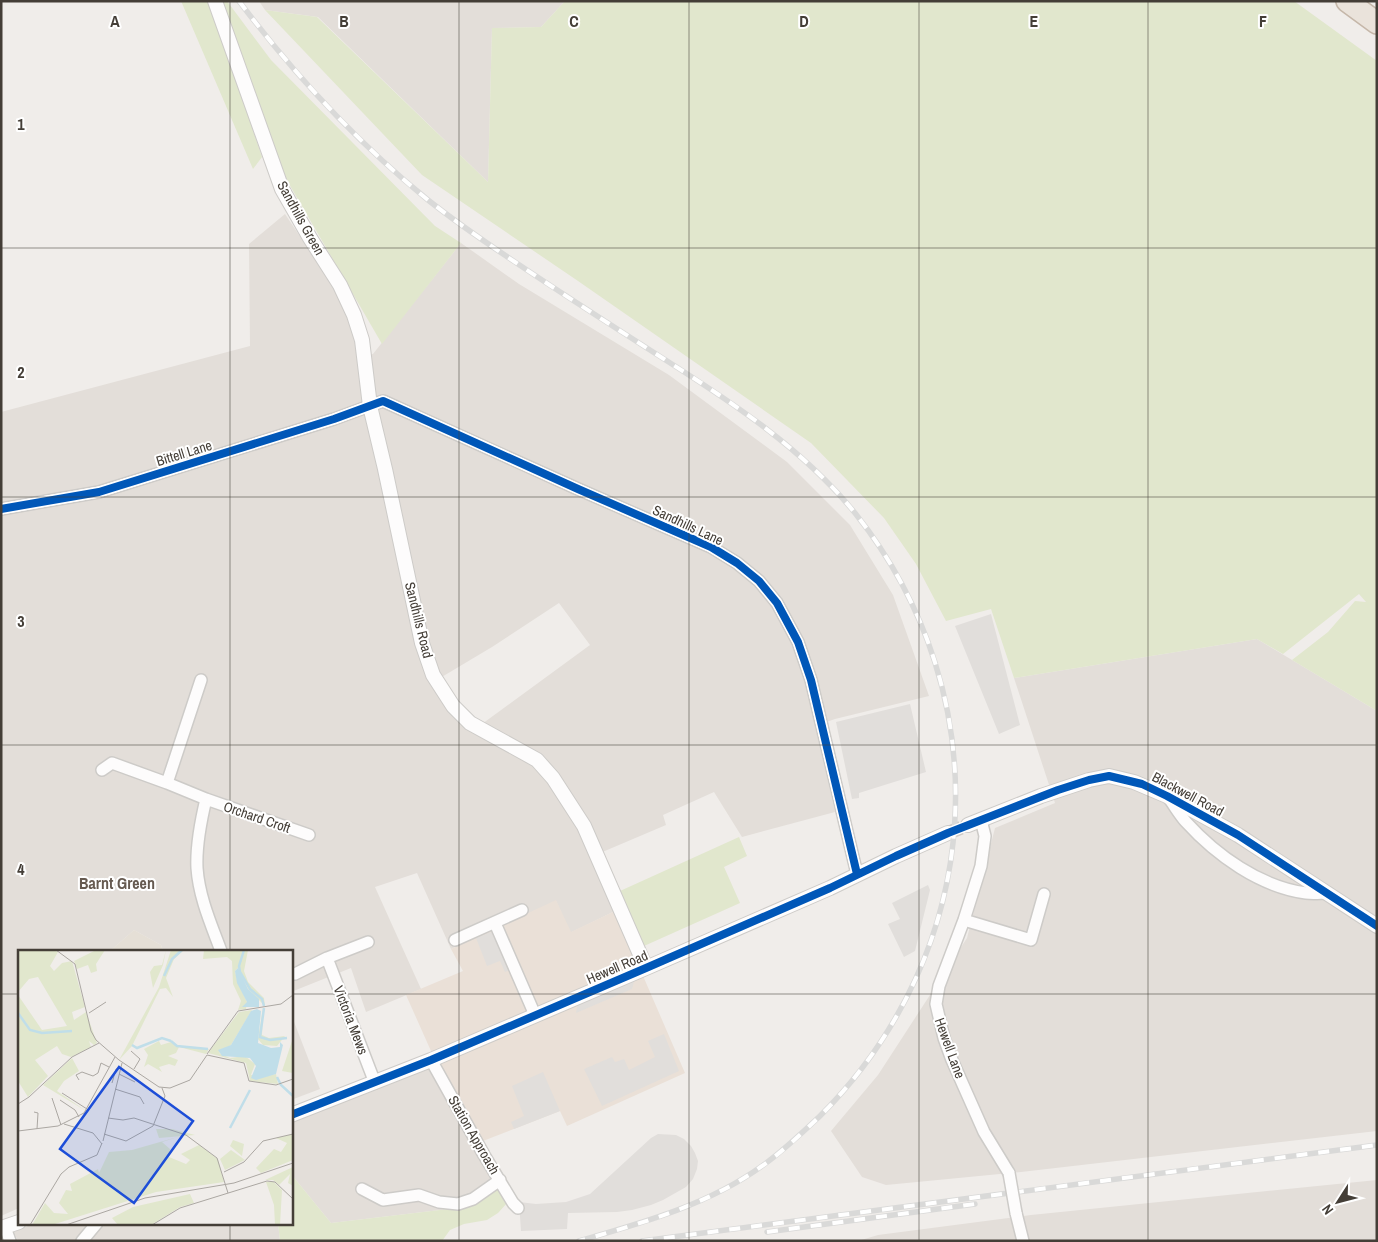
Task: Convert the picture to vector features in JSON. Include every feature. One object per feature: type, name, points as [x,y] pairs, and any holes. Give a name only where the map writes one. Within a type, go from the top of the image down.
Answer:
[{"type":"highway","points":[[1347,1],[1377,23]]},
{"type":"street","name":"Sandhills Green","points":[[215,1],[282,189],[340,285],[354,316],[362,340],[370,406]]},
{"type":"street","name":"Sandhills Lane","points":[[370,406],[383,402],[578,490],[711,547],[737,563],[759,581],[777,603],[798,642],[812,680],[857,874]]},
{"type":"street","name":"Bittell Lane","points":[[1,509],[99,492],[334,419],[370,406]]},
{"type":"street","name":"Sandhills Road","points":[[370,406],[422,643],[433,675],[453,706],[470,723],[537,760],[553,778],[584,826],[646,968]]},
{"type":"street","points":[[166,783],[201,680]]},
{"type":"street","name":"Orchard Croft","points":[[102,770],[112,763],[206,799],[309,835]]},
{"type":"street","name":"Blackwell Road","points":[[968,825],[1089,780],[1109,776],[1142,784],[1238,835],[1377,926]]},
{"type":"street","points":[[1167,796],[1185,821],[1206,841],[1230,860],[1257,877],[1278,887],[1306,893],[1328,893]]},
{"type":"street","name":"Orchard Croft","points":[[206,799],[200,823],[197,868],[204,904],[221,950]]},
{"type":"street","name":"Hewell Lane","points":[[981,820],[985,836],[981,866],[964,920],[939,986],[936,1004],[944,1038],[976,1114],[1009,1174],[1023,1241]]},
{"type":"street","name":"Hewell Road","points":[[292,1114],[431,1060],[830,888],[948,833]]},
{"type":"street","points":[[964,920],[1032,940],[1044,894]]},
{"type":"street","points":[[455,940],[522,910]]},
{"type":"street","points":[[495,923],[535,1015]]},
{"type":"street","points":[[295,974],[327,958],[368,942]]},
{"type":"street","name":"Victoria Mews","points":[[327,958],[375,1083]]},
{"type":"street","name":"Station Approach","points":[[431,1060],[513,1203],[518,1208]]},
{"type":"street","points":[[362,1189],[383,1200],[419,1195],[439,1202],[458,1204],[473,1199],[500,1180]]},
{"type":"street","points":[[10,1241],[3,1228],[18,1222]]},
{"type":"street","points":[[82,1241],[96,1224]]},
{"type":"shaded area","points":[[259,1],[565,1],[541,27],[492,28],[488,182],[318,17],[265,10]]},
{"type":"shaded area","points":[[285,214],[329,280],[351,322],[359,356],[373,354],[461,243],[519,284],[669,375],[787,462],[850,525],[893,595],[929,696],[835,719],[815,726],[835,812],[742,837],[714,792],[663,815],[666,825],[593,856],[615,911],[570,933],[556,901],[451,949],[417,873],[375,887],[421,989],[366,1012],[351,968],[292,992],[292,950],[163,950],[161,945],[134,930],[111,950],[18,950],[18,1208],[1,1216],[1,412],[250,346],[249,244]],"holes":[[[559,603],[590,645],[471,732],[445,707],[430,684],[492,647]]]},
{"type":"shaded area","points":[[991,614],[1020,725],[999,734],[955,626]]},
{"type":"shaded area","points":[[1257,639],[1377,711],[1377,1131],[1021,1172],[886,1185],[862,1177],[831,1131],[878,1075],[967,938],[995,828],[1055,803],[1014,678]]},
{"type":"shaded area","points":[[910,704],[926,772],[859,793],[859,798],[852,799],[836,722]]},
{"type":"shaded area","points":[[928,885],[930,890],[915,951],[904,957],[888,924],[900,919],[892,903]]},
{"type":"shaded area","points":[[556,900],[571,932],[615,911],[685,1073],[567,1126],[560,1111],[483,1141],[431,1051],[406,995],[463,971],[451,949]]},
{"type":"shaded area","points":[[134,930],[161,945],[163,950],[111,950]]},
{"type":"shaded area","points":[[494,931],[510,970],[505,972],[500,961],[487,966],[476,938]]},
{"type":"shaded area","points":[[635,978],[632,989],[576,1013],[578,1002]]},
{"type":"shaded area","points":[[292,1017],[320,1089],[292,1100]]},
{"type":"shaded area","points":[[664,1034],[679,1071],[602,1106],[584,1069],[612,1057],[615,1062],[624,1059],[629,1070],[655,1057],[648,1041]]},
{"type":"shaded area","points":[[430,1065],[499,1186],[465,1207],[331,1223],[292,1175],[292,1120]]},
{"type":"shaded area","points":[[543,1072],[560,1111],[514,1129],[511,1122],[524,1116],[512,1086]]},
{"type":"shaded area","points":[[658,1134],[676,1135],[684,1139],[695,1153],[698,1161],[697,1169],[693,1179],[686,1187],[663,1200],[632,1210],[568,1213],[567,1229],[521,1231],[519,1202],[536,1204],[566,1202],[590,1194],[651,1138]]},
{"type":"shaded area","points":[[1377,1180],[1377,1241],[858,1241],[878,1235],[1031,1215]]},
{"type":"shaded area","points":[[33,1224],[278,1224],[280,1241],[18,1241],[14,1232]]},
{"type":"green space","points":[[181,1],[210,1],[262,157],[253,169]]},
{"type":"green space","points":[[220,1],[227,1],[271,60],[435,226],[461,243],[382,344],[285,177]]},
{"type":"green space","points":[[565,1],[1294,1],[1377,61],[1377,711],[1292,660],[1328,632],[1355,601],[1366,602],[1359,594],[1283,654],[1257,639],[1014,678],[991,609],[946,621],[916,564],[884,518],[811,443],[422,175],[265,10],[317,17],[488,182],[492,28],[541,27]]},
{"type":"green space","points":[[739,837],[747,856],[724,867],[740,903],[644,946],[620,891]]},
{"type":"green space","points":[[292,1175],[331,1223],[465,1207],[499,1186],[508,1202],[498,1213],[487,1220],[464,1224],[450,1230],[442,1241],[280,1241],[278,1224],[292,1224]]},
{"type":"tunnel","points":[[948,833],[968,825]]},
{"type":"railway","points":[[239,1],[304,81],[377,155],[428,200],[570,299],[741,410],[766,428],[813,468],[855,513],[903,585],[935,662],[952,742],[955,822],[943,902],[916,979],[875,1051],[819,1117],[777,1155],[741,1180],[719,1192],[674,1211],[579,1241]]},
{"type":"railway","points":[[642,1241],[1377,1145]]},
{"type":"railway","points":[[767,1232],[975,1204]]},
{"type":"cycle path","points":[[1,509],[99,492],[334,419],[383,401],[711,547],[737,563],[759,581],[777,603],[798,642],[811,680],[857,874]]},
{"type":"cycle path","points":[[292,1115],[431,1060],[646,968],[830,888],[948,833],[1058,790],[1109,776],[1142,784],[1238,835],[1377,926]]},
{"type":"district","name":"Barnt Green","points":[[117,883]]}]
